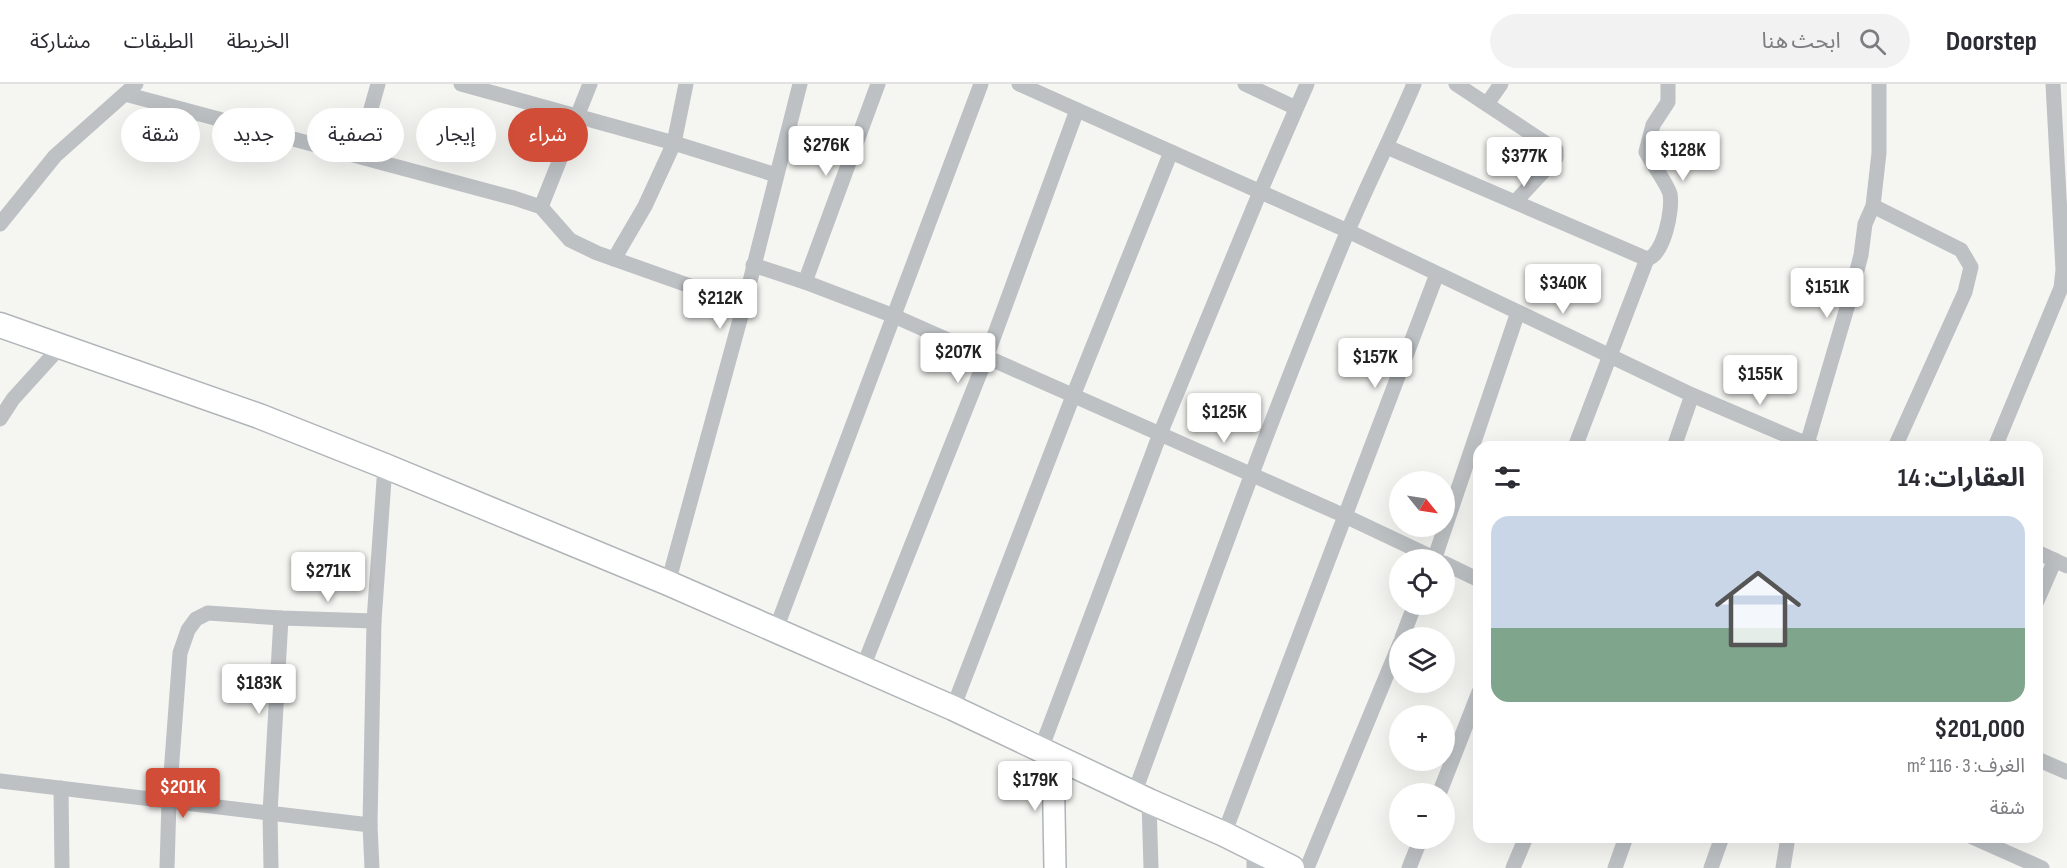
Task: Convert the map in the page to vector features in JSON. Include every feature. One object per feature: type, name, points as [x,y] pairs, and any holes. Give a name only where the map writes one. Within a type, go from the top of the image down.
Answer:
[{"type":"main road","points":[[0,325],[249,412],[668,583],[953,708],[1224,834],[1254,859],[1292,868]]},
{"type":"street","points":[[371,108],[378,84]]},
{"type":"street","points":[[461,84],[549,108]]},
{"type":"street","points":[[581,108],[590,84]]},
{"type":"street","points":[[614,259],[645,206],[674,143],[686,84]]},
{"type":"street","points":[[668,583],[744,305],[800,84]]},
{"type":"street","points":[[805,282],[878,84]]},
{"type":"street","points":[[776,629],[981,84]]},
{"type":"street","points":[[1019,84],[1348,231],[1692,395],[1801,441]]},
{"type":"street","points":[[1245,84],[1296,108]]},
{"type":"street","points":[[1055,868],[1047,753],[1160,434],[1307,84]]},
{"type":"street","points":[[1151,868],[1142,797],[1251,475],[1348,231],[1414,84]]},
{"type":"street","points":[[1455,84],[1556,150],[1556,158],[1515,202]]},
{"type":"street","points":[[1487,104],[1501,84]]},
{"type":"street","points":[[1387,147],[1647,259],[1652,258],[1658,251],[1665,234],[1670,213],[1670,193],[1646,152],[1653,125],[1668,102],[1668,84]]},
{"type":"street","points":[[1812,441],[1861,255],[1864,224],[1873,206],[1879,153],[1879,84]]},
{"type":"street","points":[[1997,441],[2061,288],[2063,270],[2053,84]]},
{"type":"street","points":[[0,224],[55,156],[130,89],[307,140]]},
{"type":"street","points":[[863,668],[986,358],[1077,110]]},
{"type":"street","points":[[588,119],[776,175]]},
{"type":"street","points":[[953,708],[1073,396],[1171,152]]},
{"type":"street","points":[[383,162],[541,207],[570,240],[614,259],[744,305]]},
{"type":"street","points":[[541,207],[559,162]]},
{"type":"street","points":[[1873,206],[1961,250],[1971,267],[1965,292],[1898,441]]},
{"type":"street","points":[[1577,441],[1647,259]]},
{"type":"street","points":[[753,264],[894,316],[1415,549]]},
{"type":"street","points":[[1224,834],[1437,274]]},
{"type":"street","points":[[1476,441],[1518,312]]},
{"type":"street","points":[[0,419],[13,399],[62,345]]},
{"type":"street","points":[[1676,441],[1692,395]]},
{"type":"street","points":[[1442,549],[1473,452]]},
{"type":"street","points":[[372,868],[370,825],[374,621],[385,466]]},
{"type":"street","points":[[2043,555],[2061,563],[2043,592]]},
{"type":"street","points":[[1455,568],[1473,577]]},
{"type":"street","points":[[167,868],[169,801],[180,653],[188,630],[196,618],[208,613],[374,621]]},
{"type":"street","points":[[272,868],[270,813],[281,618]]},
{"type":"street","points":[[1307,868],[1389,670]]},
{"type":"street","points":[[1443,783],[1473,707]]},
{"type":"street","points":[[2043,761],[2066,768]]},
{"type":"street","points":[[0,781],[370,825]]},
{"type":"street","points":[[61,788],[62,868]]},
{"type":"street","points":[[1513,868],[1523,843]]},
{"type":"street","points":[[1615,868],[1624,843]]},
{"type":"street","points":[[1711,868],[1720,843]]},
{"type":"street","points":[[1788,843],[1788,866]]},
{"type":"street","points":[[1986,843],[2042,868]]},
{"type":"street","points":[[1409,868],[1417,849]]}]
